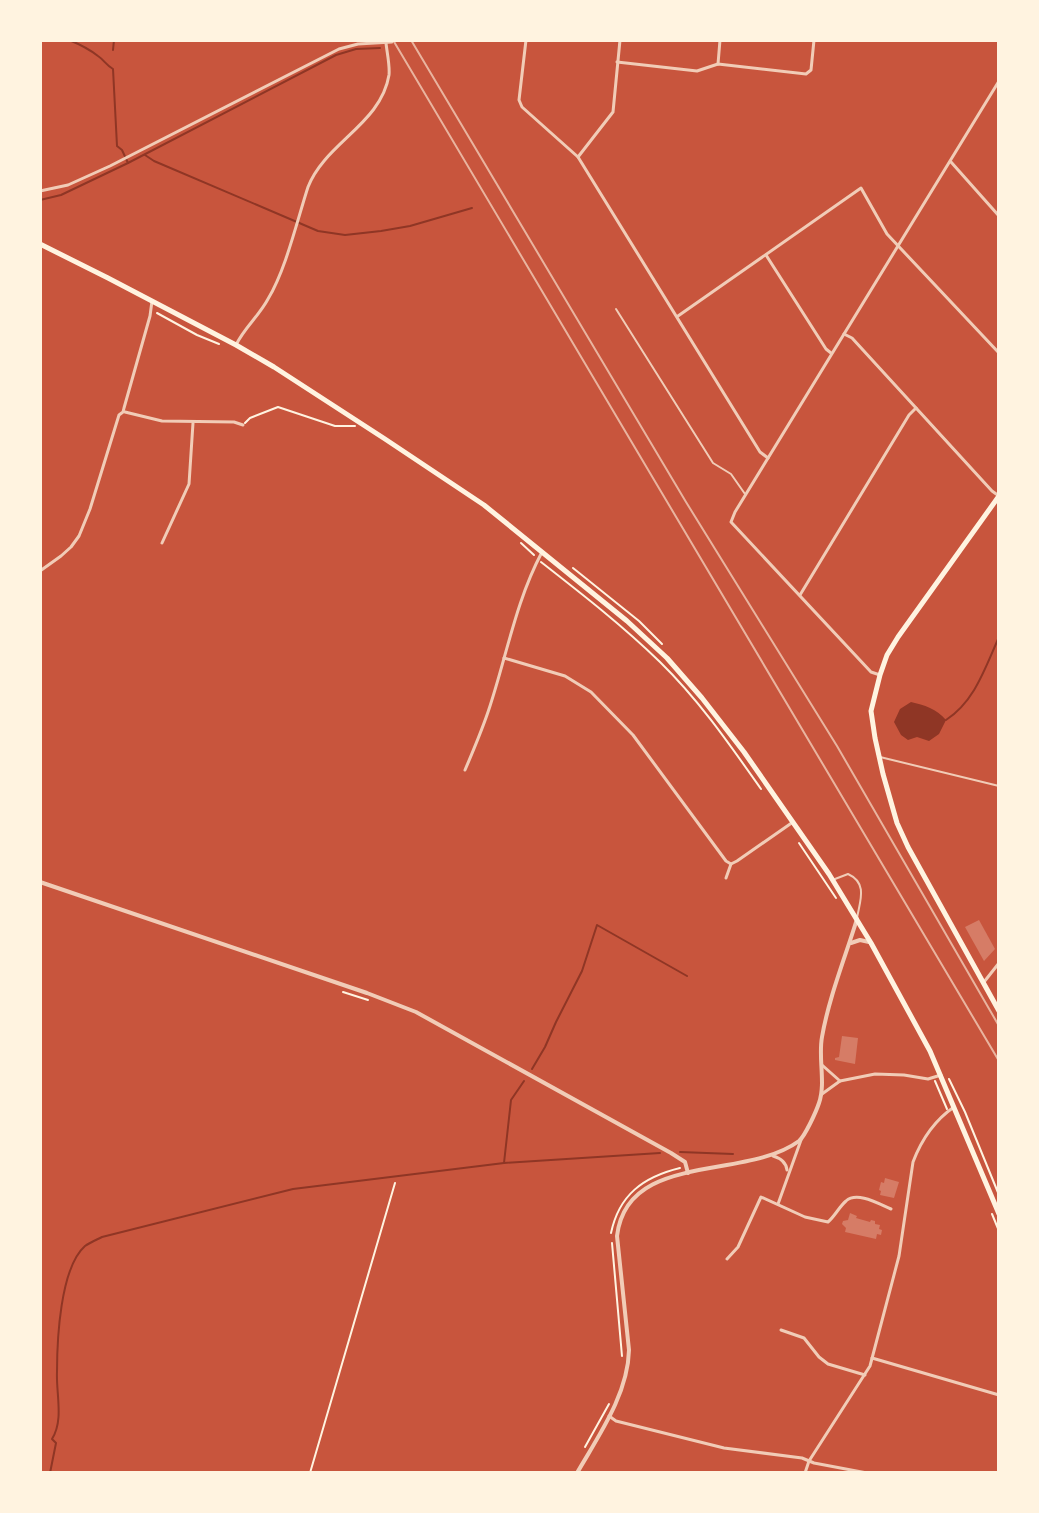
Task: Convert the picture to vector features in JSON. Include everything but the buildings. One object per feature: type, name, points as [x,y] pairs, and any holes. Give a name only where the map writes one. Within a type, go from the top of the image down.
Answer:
[{"type":"main road","points":[[40,244],[236,345],[358,421],[484,505],[627,621],[676,668],[744,752],[857,919],[912,1016],[941,1075],[999,1214]]},
{"type":"main road","points":[[999,496],[887,655],[871,711],[879,757],[897,823],[999,1011]]},
{"type":"street","points":[[526,40],[519,100],[522,107],[578,157],[760,452],[768,458]]},
{"type":"street","points":[[578,157],[613,112],[620,40]]},
{"type":"street","points":[[718,64],[720,40]]},
{"type":"street","points":[[617,62],[697,71],[718,64],[806,74],[809,72],[814,40]]},
{"type":"street","points":[[40,191],[68,185],[339,49],[389,42],[388,77],[381,96],[361,126],[315,172],[278,282],[236,345]]},
{"type":"street","points":[[880,675],[871,672],[731,522],[999,81]]},
{"type":"street","points":[[950,161],[999,216]]},
{"type":"street","points":[[678,316],[861,188],[887,234],[999,353]]},
{"type":"street","points":[[766,255],[831,353]]},
{"type":"street","points":[[40,571],[71,547],[79,536],[119,415],[123,412],[152,301]]},
{"type":"street","points":[[844,333],[999,496]]},
{"type":"street","points":[[800,595],[916,408]]},
{"type":"street","points":[[123,412],[162,421],[234,422],[243,425]]},
{"type":"street","points":[[162,543],[189,484],[193,423]]},
{"type":"street","points":[[465,770],[481,733],[517,612],[542,552]]},
{"type":"street","points":[[504,658],[565,676],[591,692],[633,735],[731,864]]},
{"type":"street","points":[[726,878],[731,864],[793,822]]},
{"type":"street","points":[[40,882],[416,1012],[671,1153],[685,1162],[688,1173]]},
{"type":"street","points":[[778,1204],[819,1102],[821,1043],[857,919]]},
{"type":"street","points":[[849,945],[856,940],[871,943]]},
{"type":"street","points":[[982,983],[999,963]]},
{"type":"street","points":[[821,1064],[840,1081]]},
{"type":"street","points":[[820,1095],[840,1081],[875,1074],[928,1079],[941,1075]]},
{"type":"street","points":[[805,1473],[809,1461],[865,1375],[872,1358],[899,1256],[913,1162],[937,1121],[954,1106]]},
{"type":"street","points":[[577,1473],[609,1416],[628,1367],[629,1350],[617,1236],[624,1210],[635,1196],[653,1184],[676,1175],[773,1156],[802,1139]]},
{"type":"street","points":[[773,1156],[780,1158],[787,1166],[788,1174]]},
{"type":"street","points":[[727,1259],[738,1247],[761,1197],[805,1217],[828,1222],[852,1198],[891,1209]]},
{"type":"street","points":[[781,1330],[804,1338],[828,1364],[865,1375]]},
{"type":"street","points":[[872,1358],[999,1395]]},
{"type":"street","points":[[609,1416],[616,1421],[724,1448],[802,1458],[867,1473],[893,1473]]},
{"type":"lane","points":[[616,309],[713,463],[731,474],[746,495]]},
{"type":"lane","points":[[879,757],[999,786]]},
{"type":"lane","points":[[833,880],[848,874],[859,882],[862,892],[857,919]]},
{"type":"lane","points":[[960,1118],[967,1118]]},
{"type":"lane","points":[[989,1192],[997,1189]]},
{"type":"path","points":[[151,310],[197,335]]},
{"type":"path","points":[[243,425],[250,418],[278,407],[335,426],[355,426],[358,421]]},
{"type":"path","points":[[524,546],[662,664],[766,795]]},
{"type":"path","points":[[797,840],[823,878]]},
{"type":"path","points":[[345,992],[370,1001]]},
{"type":"path","points":[[950,1080],[999,1195]]},
{"type":"path","points":[[935,1081],[946,1108]]},
{"type":"path","points":[[623,1363],[611,1233],[614,1220],[629,1194],[657,1175],[682,1167],[679,1163]]},
{"type":"path","points":[[310,1473],[395,1183]]},
{"type":"path","points":[[584,1449],[613,1396]]},
{"type":"shaded area","points":[[911,702],[934,710],[946,720],[939,734],[929,741],[917,737],[908,740],[901,735],[894,722],[900,709]]},
{"type":"waterway","points":[[40,200],[61,195],[128,163],[117,146],[113,69],[91,51],[69,40]]},
{"type":"waterway","points":[[113,50],[114,40]]},
{"type":"waterway","points":[[128,163],[336,55],[356,49],[380,48]]},
{"type":"waterway","points":[[145,155],[318,231],[345,235],[381,231],[472,208]]},
{"type":"waterway","points":[[946,720],[972,694],[999,637]]},
{"type":"waterway","points":[[532,1069],[582,971],[597,925],[687,976]]},
{"type":"waterway","points":[[504,1163],[511,1100],[524,1081]]},
{"type":"waterway","points":[[680,1152],[733,1154]]},
{"type":"waterway","points":[[50,1473],[56,1443],[52,1439],[59,1415],[57,1359],[65,1287],[77,1256],[85,1246],[102,1237],[293,1189],[504,1163],[660,1153]]},
{"type":"railway","points":[[393,40],[999,1061]]},
{"type":"railway","points":[[411,40],[686,502],[837,746],[999,1026]]}]
